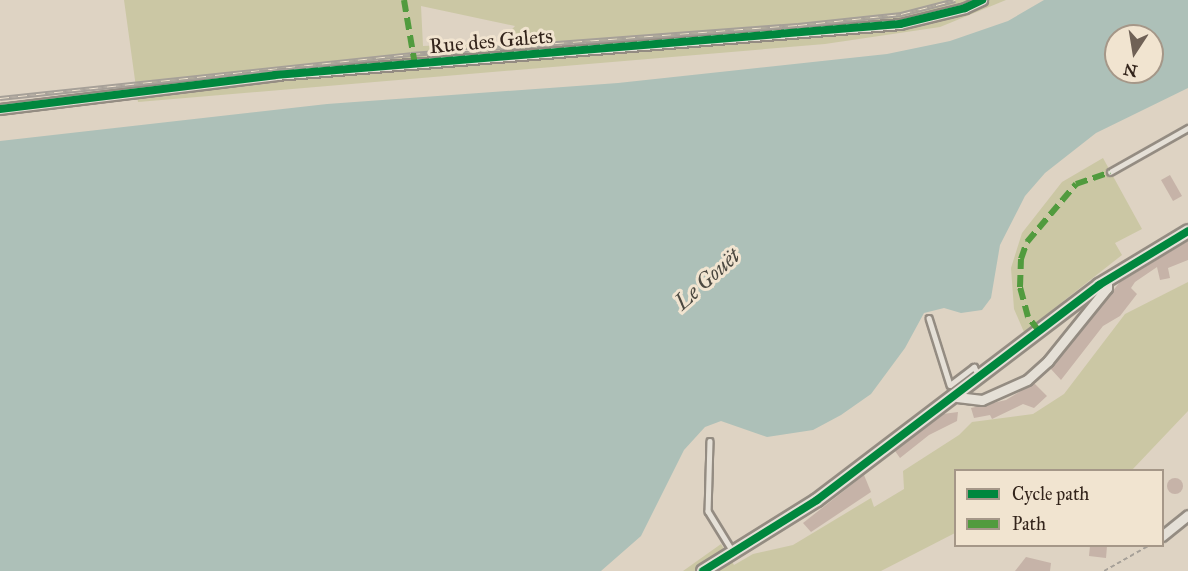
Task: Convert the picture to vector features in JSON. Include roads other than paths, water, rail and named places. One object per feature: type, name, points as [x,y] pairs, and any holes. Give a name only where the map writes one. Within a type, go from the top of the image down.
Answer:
[{"type":"street","name":"Rue des Galets","points":[[0,109],[275,75],[900,24],[965,8],[982,0]]},
{"type":"street","points":[[703,571],[816,500],[957,397],[1107,280],[1188,231]]},
{"type":"street","points":[[957,397],[982,400],[1027,380],[1048,361],[1107,288],[1107,280]]},
{"type":"street","points":[[1164,534],[1188,515]]},
{"type":"lane","points":[[1110,172],[1188,128]]},
{"type":"lane","points":[[929,318],[950,385],[974,367],[981,377]]},
{"type":"lane","points":[[710,441],[708,511],[734,552]]},
{"type":"water","name":"Le Gouët","points":[[1044,0],[1188,0],[1188,88],[1096,133],[1045,173],[1025,196],[1000,245],[991,298],[982,310],[961,313],[944,308],[924,313],[905,348],[871,394],[841,415],[813,430],[767,437],[721,421],[705,427],[684,450],[641,536],[601,571],[0,571],[0,141],[327,104],[618,83],[887,54],[950,41],[1008,21]]},
{"type":"railway","points":[[0,98],[411,54],[798,25],[901,14],[955,0]]}]
